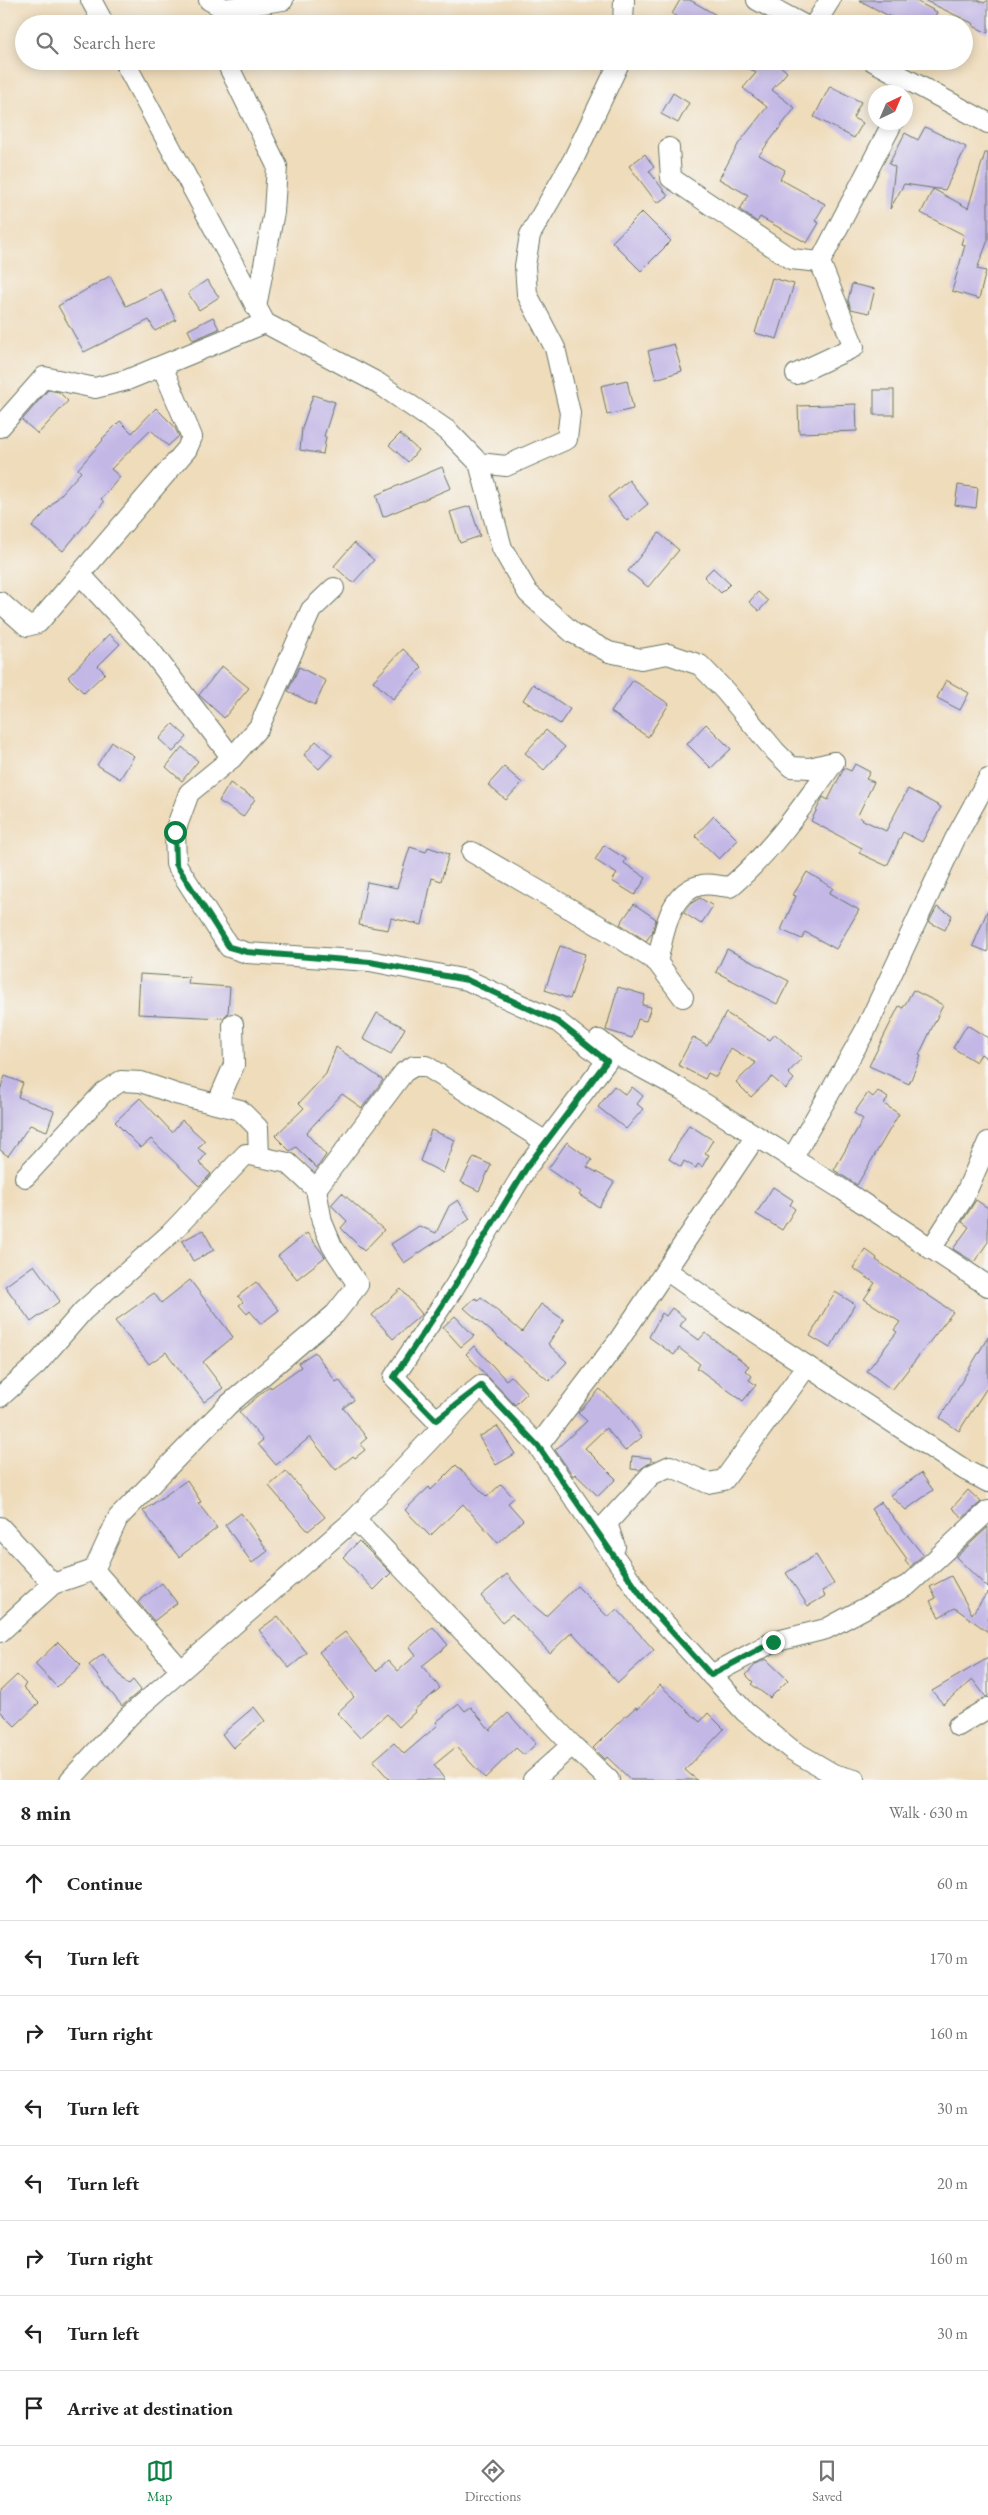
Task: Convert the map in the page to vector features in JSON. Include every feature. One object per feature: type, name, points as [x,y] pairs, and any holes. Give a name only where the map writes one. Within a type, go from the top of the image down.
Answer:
[{"type":"street","points":[[91,0],[99,15]]},
{"type":"street","points":[[219,11],[283,0]]},
{"type":"street","points":[[623,15],[624,0]]},
{"type":"street","points":[[757,0],[785,15]]},
{"type":"street","points":[[821,15],[830,0]]},
{"type":"street","points":[[129,70],[260,315],[378,383],[448,431],[479,463],[502,548],[528,593],[573,633],[610,652],[641,659],[668,654],[700,665],[791,767],[810,768],[834,762],[779,839],[730,888],[702,885],[686,892],[670,911],[658,962]]},
{"type":"street","points":[[230,70],[277,166],[274,212],[260,315]]},
{"type":"street","points":[[479,463],[506,466],[566,439],[570,413],[555,348],[527,294],[525,266],[530,235],[573,160],[616,70]]},
{"type":"street","points":[[884,70],[902,85]]},
{"type":"street","points":[[913,93],[988,123]]},
{"type":"street","points":[[796,374],[854,347],[820,262],[889,130]]},
{"type":"street","points":[[669,148],[671,178],[791,259],[820,262]]},
{"type":"street","points":[[0,427],[44,377],[95,388],[127,380],[162,366],[260,315]]},
{"type":"street","points":[[0,602],[27,626],[38,623],[186,449],[192,437],[162,366]]},
{"type":"street","points":[[80,574],[151,651],[232,758]]},
{"type":"street","points":[[334,588],[311,610],[259,728],[232,758],[189,793],[175,832],[176,864],[229,947],[247,952],[370,962],[467,980],[558,1022],[607,1061],[527,1167],[458,1281],[394,1377],[436,1420],[481,1386]]},
{"type":"street","points":[[792,1158],[865,1031],[955,839],[988,778]]},
{"type":"street","points":[[472,852],[617,936],[658,962],[683,997]]},
{"type":"street","points":[[217,1104],[234,1065],[233,1024]]},
{"type":"street","points":[[582,1026],[618,1055],[681,1089],[792,1158],[988,1286]]},
{"type":"street","points":[[316,1188],[404,1072],[414,1066],[426,1066],[546,1142]]},
{"type":"street","points":[[24,1178],[104,1092],[121,1081],[141,1082],[176,1094],[240,1110],[258,1128],[259,1156]]},
{"type":"street","points":[[538,1446],[619,1340],[756,1136]]},
{"type":"street","points":[[931,1249],[964,1197],[988,1142]]},
{"type":"street","points":[[0,1397],[37,1364],[83,1311],[170,1234],[246,1154],[288,1163],[316,1188],[322,1222],[332,1246],[358,1285],[335,1314],[228,1405],[118,1518],[94,1570],[53,1584],[0,1632]]},
{"type":"street","points":[[666,1270],[807,1366],[965,1470],[988,1482]]},
{"type":"street","points":[[647,1604],[616,1550],[607,1523],[651,1475],[670,1466],[708,1483],[724,1480],[807,1366]]},
{"type":"street","points":[[481,1386],[538,1446],[647,1604],[745,1712],[792,1750],[833,1774],[855,1780]]},
{"type":"street","points":[[70,1780],[130,1714],[355,1519],[481,1386]]},
{"type":"street","points":[[711,1675],[773,1642],[826,1629],[908,1585],[988,1511]]},
{"type":"street","points":[[355,1519],[572,1745],[609,1780]]},
{"type":"street","points":[[0,1527],[53,1584]]},
{"type":"street","points":[[94,1570],[181,1670]]},
{"type":"street","points":[[958,1726],[988,1708]]},
{"type":"street","points":[[534,1780],[572,1745]]},
{"type":"building","points":[[680,0],[690,0],[716,15],[674,15],[672,14]]},
{"type":"building","points":[[859,0],[914,0],[937,12],[936,15],[887,15]]},
{"type":"building","points":[[924,0],[978,0],[984,3],[988,0],[988,33],[973,26],[973,15],[955,15]]},
{"type":"building","points":[[752,70],[785,70],[787,72],[772,90],[795,108],[759,155],[785,170],[780,179],[825,204],[815,221],[819,223],[807,243],[760,217],[757,222],[740,210],[748,195],[719,179],[739,143],[767,107],[743,88],[756,73]]},
{"type":"building","points":[[830,86],[861,102],[853,118],[863,123],[854,138],[814,117]]},
{"type":"building","points":[[673,93],[689,103],[678,123],[661,114]]},
{"type":"building","points":[[925,127],[966,147],[945,190],[904,184],[890,209],[895,167],[889,164],[905,133],[918,140]]},
{"type":"building","points":[[985,153],[988,153],[988,240],[977,269],[986,271],[979,299],[952,291],[965,245],[961,244],[964,235],[921,213],[933,189],[968,208]]},
{"type":"building","points":[[645,154],[654,167],[649,171],[668,196],[657,203],[629,166]]},
{"type":"building","points":[[642,212],[671,241],[641,271],[612,242]]},
{"type":"building","points":[[110,276],[126,306],[161,289],[176,320],[155,331],[149,320],[84,352],[58,306]]},
{"type":"building","points":[[772,278],[794,284],[777,339],[755,333]]},
{"type":"building","points":[[207,280],[219,297],[199,310],[188,293]]},
{"type":"building","points":[[852,284],[875,289],[869,313],[851,309],[848,300]]},
{"type":"building","points":[[213,317],[219,329],[193,340],[188,330]]},
{"type":"building","points":[[674,344],[682,371],[656,379],[648,351]]},
{"type":"building","points":[[627,380],[633,409],[607,415],[601,386]]},
{"type":"building","points":[[48,390],[59,392],[68,401],[38,434],[22,420]]},
{"type":"building","points":[[874,390],[894,390],[894,415],[874,415]]},
{"type":"building","points":[[313,395],[335,402],[324,436],[326,437],[323,454],[300,450],[302,428]]},
{"type":"building","points":[[856,404],[857,431],[799,433],[798,406]]},
{"type":"building","points":[[156,408],[174,426],[179,436],[168,446],[151,430],[111,469],[120,477],[101,499],[104,502],[63,551],[32,527],[81,472],[78,469],[102,439],[120,421],[132,433]]},
{"type":"building","points":[[400,434],[418,450],[408,462],[389,445]]},
{"type":"building","points":[[442,467],[451,488],[383,517],[376,495]]},
{"type":"building","points":[[629,480],[648,504],[627,521],[608,497]]},
{"type":"building","points":[[958,485],[978,488],[976,508],[955,505]]},
{"type":"building","points":[[470,506],[480,536],[460,543],[450,512]]},
{"type":"building","points":[[659,533],[679,550],[648,587],[628,571]]},
{"type":"building","points":[[354,543],[374,560],[353,583],[334,566]]},
{"type":"building","points":[[713,568],[730,584],[721,593],[704,577]]},
{"type":"building","points":[[758,592],[768,601],[759,611],[749,602]]},
{"type":"building","points":[[109,634],[120,644],[98,666],[105,673],[84,693],[68,677]]},
{"type":"building","points":[[403,649],[422,667],[393,699],[373,681]]},
{"type":"building","points":[[222,666],[249,688],[224,718],[199,695]]},
{"type":"building","points":[[299,667],[326,681],[315,705],[288,691]]},
{"type":"building","points":[[633,680],[669,704],[648,737],[611,712]]},
{"type":"building","points":[[946,680],[969,693],[960,710],[937,698]]},
{"type":"building","points":[[533,684],[570,709],[560,724],[523,700]]},
{"type":"building","points":[[173,724],[187,737],[173,752],[159,739]]},
{"type":"building","points":[[706,724],[731,749],[711,768],[687,744]]},
{"type":"building","points":[[546,730],[565,747],[544,770],[525,753]]},
{"type":"building","points":[[316,741],[332,755],[319,769],[304,755]]},
{"type":"building","points":[[112,742],[134,756],[120,779],[97,765]]},
{"type":"building","points":[[182,747],[198,761],[182,781],[166,767]]},
{"type":"building","points":[[855,764],[870,772],[866,779],[874,782],[858,815],[863,820],[886,831],[908,789],[941,807],[922,842],[903,832],[887,866],[859,853],[862,848],[811,821],[823,797],[828,800],[844,768],[851,771]]},
{"type":"building","points":[[504,767],[522,783],[506,800],[488,785]]},
{"type":"building","points":[[230,783],[255,799],[243,817],[219,801]]},
{"type":"building","points":[[714,816],[738,840],[719,859],[695,836]]},
{"type":"building","points":[[604,845],[626,859],[624,863],[646,878],[635,895],[612,881],[617,874],[595,860]]},
{"type":"building","points":[[410,847],[426,852],[428,847],[449,854],[441,881],[432,878],[422,925],[391,918],[388,930],[359,925],[367,882],[397,888]]},
{"type":"building","points":[[807,872],[833,888],[829,893],[859,910],[836,949],[805,932],[802,939],[781,930],[796,896],[793,895]]},
{"type":"building","points":[[700,898],[713,906],[701,924],[684,913],[690,904]]},
{"type":"building","points":[[634,904],[656,919],[652,933],[646,941],[620,924]]},
{"type":"building","points":[[937,907],[952,915],[945,930],[929,922]]},
{"type":"building","points":[[988,909],[988,952],[973,946]]},
{"type":"building","points":[[560,946],[585,954],[570,999],[545,990]]},
{"type":"building","points":[[727,949],[789,981],[777,1004],[716,972]]},
{"type":"building","points":[[140,974],[189,977],[188,984],[230,987],[228,1013],[223,1018],[138,1014]]},
{"type":"building","points":[[618,987],[645,995],[642,1005],[651,1007],[646,1021],[638,1019],[632,1038],[606,1030]]},
{"type":"building","points":[[913,990],[943,1005],[919,1055],[921,1056],[909,1084],[869,1066],[899,1006],[903,1008]]},
{"type":"building","points":[[377,1013],[405,1028],[391,1054],[363,1039]]},
{"type":"building","points":[[726,1013],[770,1040],[775,1034],[802,1058],[788,1073],[794,1079],[786,1089],[772,1077],[751,1097],[736,1082],[756,1063],[731,1048],[716,1077],[708,1073],[705,1079],[678,1065],[693,1037],[707,1045]]},
{"type":"building","points":[[967,1025],[988,1038],[988,1059],[981,1054],[976,1062],[953,1048]]},
{"type":"building","points":[[336,1047],[383,1080],[362,1108],[342,1094],[306,1133],[326,1155],[317,1168],[296,1147],[290,1151],[275,1136],[304,1108],[299,1103],[326,1074]]},
{"type":"building","points":[[5,1076],[23,1083],[18,1097],[54,1111],[47,1131],[30,1125],[8,1156],[0,1150],[0,1090]]},
{"type":"building","points":[[614,1086],[626,1095],[632,1087],[643,1096],[637,1104],[643,1109],[626,1129],[598,1107]]},
{"type":"building","points":[[878,1091],[888,1098],[884,1104],[899,1114],[857,1185],[834,1170],[863,1119],[854,1113],[868,1093],[873,1097]]},
{"type":"building","points":[[140,1098],[172,1132],[182,1120],[205,1141],[198,1148],[206,1154],[199,1163],[211,1174],[199,1186],[151,1139],[141,1148],[115,1122]]},
{"type":"building","points":[[689,1125],[713,1140],[705,1153],[709,1155],[702,1167],[698,1164],[696,1168],[684,1161],[681,1167],[669,1159]]},
{"type":"building","points":[[431,1130],[455,1140],[443,1173],[420,1161]]},
{"type":"building","points":[[567,1142],[592,1160],[587,1167],[614,1182],[599,1207],[579,1195],[581,1192],[548,1169]]},
{"type":"building","points":[[474,1157],[491,1165],[479,1191],[461,1182]]},
{"type":"building","points":[[773,1187],[793,1200],[790,1205],[795,1209],[782,1230],[756,1214]]},
{"type":"building","points":[[342,1193],[384,1230],[364,1251],[341,1228],[347,1221],[331,1205]]},
{"type":"building","points":[[458,1200],[470,1219],[404,1263],[391,1244],[419,1226],[436,1233],[449,1206]]},
{"type":"building","points":[[976,1200],[988,1208],[988,1242],[974,1262],[953,1249],[969,1227],[962,1222]]},
{"type":"building","points":[[203,1230],[214,1250],[193,1261],[182,1241]]},
{"type":"building","points":[[307,1233],[325,1257],[297,1279],[278,1256]]},
{"type":"building","points":[[865,1249],[877,1258],[876,1260],[953,1312],[892,1390],[867,1371],[897,1332],[894,1330],[900,1322],[864,1299],[875,1283],[853,1268]]},
{"type":"building","points":[[34,1265],[60,1301],[31,1322],[5,1286]]},
{"type":"building","points":[[190,1280],[233,1337],[203,1362],[223,1388],[204,1402],[166,1352],[149,1364],[115,1321],[154,1293],[161,1303]]},
{"type":"building","points":[[256,1282],[279,1310],[261,1324],[250,1311],[247,1314],[239,1305],[243,1302],[238,1296]]},
{"type":"building","points":[[401,1289],[422,1314],[393,1339],[372,1315]]},
{"type":"building","points":[[835,1292],[855,1304],[830,1348],[810,1336]]},
{"type":"building","points":[[481,1297],[522,1332],[541,1304],[564,1320],[548,1344],[567,1362],[549,1381],[464,1308],[475,1298],[478,1300]]},
{"type":"building","points":[[672,1308],[685,1318],[680,1326],[699,1340],[705,1333],[749,1366],[745,1370],[752,1376],[749,1380],[756,1385],[743,1401],[697,1368],[700,1364],[679,1348],[674,1355],[649,1337],[662,1313],[666,1316]]},
{"type":"building","points":[[455,1316],[474,1336],[461,1347],[443,1327]]},
{"type":"building","points":[[988,1337],[988,1386],[959,1431],[940,1418]]},
{"type":"building","points":[[474,1346],[506,1380],[511,1376],[527,1393],[515,1405],[466,1354]]},
{"type":"building","points":[[315,1352],[336,1382],[339,1380],[354,1400],[343,1408],[367,1438],[360,1444],[365,1450],[355,1458],[353,1456],[336,1470],[310,1437],[276,1465],[258,1444],[263,1440],[239,1412],[270,1386],[271,1388],[301,1367],[298,1363]]},
{"type":"building","points":[[600,1389],[623,1411],[642,1437],[625,1451],[606,1428],[585,1448],[616,1479],[598,1496],[575,1474],[573,1476],[555,1450],[587,1421],[578,1413]]},
{"type":"building","points":[[497,1426],[515,1454],[496,1465],[479,1437]]},
{"type":"building","points":[[632,1456],[651,1458],[651,1462],[639,1470],[631,1469]]},
{"type":"building","points":[[456,1465],[487,1497],[501,1484],[514,1498],[508,1503],[523,1520],[498,1543],[463,1504],[430,1536],[405,1510],[429,1487],[431,1490]]},
{"type":"building","points":[[286,1471],[325,1517],[308,1531],[269,1486]]},
{"type":"building","points":[[921,1473],[933,1490],[906,1510],[890,1495]]},
{"type":"building","points":[[187,1480],[201,1502],[198,1503],[217,1528],[179,1557],[143,1511]]},
{"type":"building","points":[[968,1490],[981,1502],[963,1518],[952,1508]]},
{"type":"building","points":[[881,1502],[923,1555],[910,1567],[905,1561],[907,1559],[871,1509]]},
{"type":"building","points":[[241,1513],[268,1551],[252,1563],[225,1525]]},
{"type":"building","points":[[988,1527],[988,1588],[956,1557]]},
{"type":"building","points":[[359,1541],[391,1573],[374,1590],[343,1557]]},
{"type":"building","points":[[816,1555],[834,1584],[822,1591],[825,1596],[808,1606],[786,1573]]},
{"type":"building","points":[[507,1574],[533,1605],[546,1616],[577,1586],[608,1617],[617,1609],[654,1650],[618,1683],[572,1632],[550,1653],[512,1614],[502,1622],[481,1596]]},
{"type":"building","points":[[951,1576],[972,1614],[988,1592],[988,1632],[955,1608],[939,1617],[930,1601],[936,1598],[930,1587]]},
{"type":"building","points":[[162,1583],[177,1603],[154,1621],[138,1602]]},
{"type":"building","points":[[278,1616],[307,1653],[289,1668],[259,1630]]},
{"type":"building","points":[[433,1627],[448,1645],[422,1666],[440,1688],[414,1710],[415,1712],[399,1727],[387,1714],[360,1738],[337,1713],[354,1697],[319,1652],[345,1632],[376,1671],[388,1660],[398,1671],[416,1655],[410,1647]]},
{"type":"building","points":[[58,1642],[81,1665],[57,1687],[35,1664]]},
{"type":"building","points":[[103,1654],[128,1685],[133,1680],[141,1690],[122,1706],[89,1665]]},
{"type":"building","points":[[988,1658],[988,1696],[986,1697],[973,1680],[943,1704],[932,1691]]},
{"type":"building","points":[[766,1659],[788,1680],[770,1698],[751,1684],[753,1682],[746,1675],[756,1664]]},
{"type":"building","points":[[17,1675],[26,1684],[23,1687],[39,1703],[15,1726],[0,1711],[0,1691]]},
{"type":"building","points":[[660,1685],[700,1722],[708,1713],[724,1729],[685,1770],[697,1780],[631,1780],[607,1757],[605,1760],[593,1748],[636,1707],[638,1709]]},
{"type":"building","points":[[459,1704],[465,1711],[471,1707],[490,1730],[508,1713],[536,1744],[524,1755],[516,1748],[485,1778],[456,1747],[434,1765],[445,1780],[390,1780],[373,1761],[394,1743],[404,1754],[438,1725],[436,1722]]},
{"type":"building","points":[[254,1707],[265,1721],[233,1748],[222,1734]]},
{"type":"route","points":[[175,832],[176,864],[229,947],[247,952],[370,962],[467,980],[558,1022],[607,1061],[527,1167],[452,1290],[394,1377],[436,1420],[481,1386],[538,1446],[647,1604],[711,1675],[773,1642]]}]
